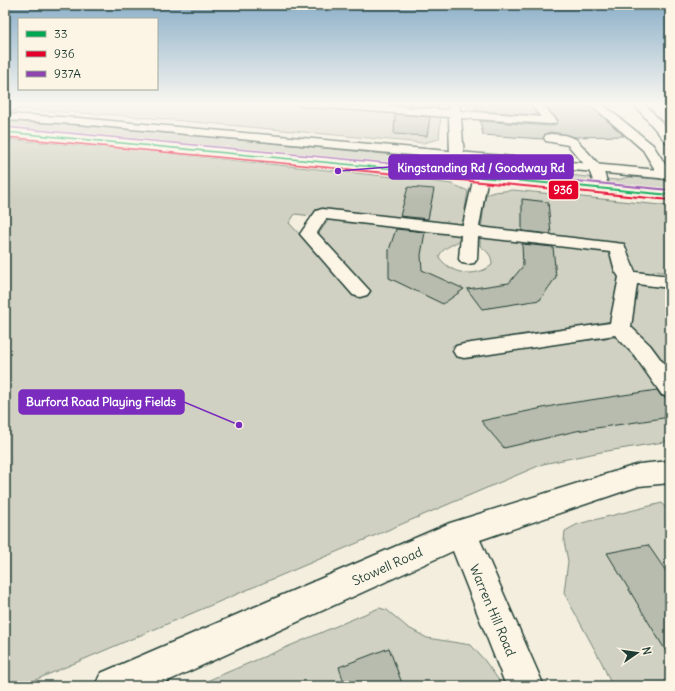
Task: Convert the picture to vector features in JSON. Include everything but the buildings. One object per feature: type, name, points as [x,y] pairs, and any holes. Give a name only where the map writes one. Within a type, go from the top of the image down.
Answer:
[{"type":"main road","points":[[40,135],[462,174],[670,195]]},
{"type":"main road","points":[[230,135],[668,175]]},
{"type":"main road","points":[[458,135],[462,174]]},
{"type":"main road","points":[[633,135],[648,148],[668,175]]},
{"type":"main road","points":[[550,138],[564,139],[572,142],[596,169],[602,188]]},
{"type":"main road","points":[[468,259],[470,232],[481,176]]},
{"type":"main road","points":[[360,291],[308,234],[322,214],[618,248],[624,271],[629,277],[670,282]]},
{"type":"main road","points":[[620,328],[629,277]]},
{"type":"main road","points":[[464,351],[620,328]]},
{"type":"main road","points":[[620,328],[642,350],[670,389]]},
{"type":"main road","name":"Stowell Road","points":[[114,686],[461,533],[639,475],[670,472]]},
{"type":"main road","name":"Warren Hill Road","points":[[461,533],[525,686]]},
{"type":"shaded area","points":[[83,135],[191,135],[445,160],[452,168],[446,169]]},
{"type":"shaded area","points":[[339,135],[439,135],[439,139],[423,143]]},
{"type":"shaded area","points":[[5,139],[144,151],[422,180],[452,184],[468,191],[462,227],[316,210],[312,216],[295,214],[289,223],[357,296],[369,292],[317,236],[329,219],[459,233],[459,241],[444,249],[439,257],[450,268],[464,273],[478,272],[492,265],[489,254],[480,246],[480,236],[614,250],[618,276],[611,321],[600,323],[595,328],[452,346],[467,359],[520,348],[616,337],[623,340],[670,397],[670,441],[601,452],[543,464],[21,686],[5,686]]},
{"type":"shaded area","points":[[476,164],[495,164],[532,171],[616,180],[630,177],[670,180],[670,191],[543,177],[511,171],[480,168]]},
{"type":"shaded area","points":[[513,190],[670,206],[670,273],[653,271],[655,278],[629,271],[623,246],[481,231],[485,195],[494,192]]},
{"type":"shaded area","points":[[632,286],[670,287],[670,385],[625,320]]},
{"type":"shaded area","points":[[662,503],[670,515],[670,686],[612,686],[602,663],[564,593],[568,561],[564,541],[565,531],[578,524]]},
{"type":"shaded area","points":[[379,608],[387,610],[407,627],[427,638],[471,645],[503,686],[195,686]]},
{"type":"transit line","name":"33","points":[[39,135],[670,195]]},
{"type":"transit line","name":"937A","points":[[92,135],[670,190]]},
{"type":"transit line","name":"936","points":[[5,137],[670,200]]},
{"type":"place","name":"Kingstanding Rd / Goodway Rd","points":[[338,171]]},
{"type":"place","name":"Burford Road Playing Fields","points":[[239,425]]}]
